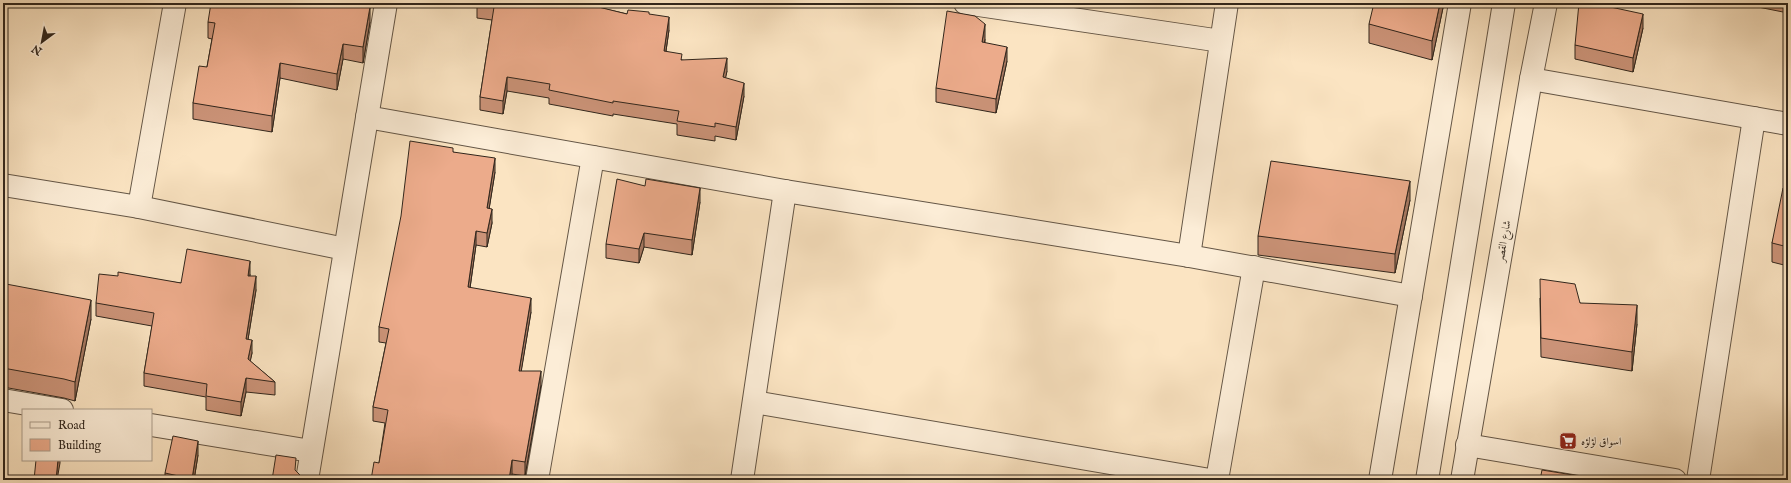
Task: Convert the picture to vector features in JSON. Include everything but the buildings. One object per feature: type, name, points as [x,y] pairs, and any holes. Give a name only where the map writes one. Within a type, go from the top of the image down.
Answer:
[{"type":"street","points":[[139,207],[175,3]]},
{"type":"street","points":[[307,480],[386,3]]},
{"type":"street","points":[[965,3],[1221,41]]},
{"type":"street","points":[[1189,256],[1227,3]]},
{"type":"street","points":[[1380,480],[1460,3]]},
{"type":"street","points":[[1427,480],[1505,4]]},
{"type":"street","name":"شارع القصر","points":[[1462,480],[1542,7]]},
{"type":"street","points":[[1531,79],[1788,124]]},
{"type":"street","points":[[367,117],[785,191],[1189,256],[1412,296]]},
{"type":"street","points":[[1698,480],[1754,118]]},
{"type":"street","points":[[537,480],[593,157]]},
{"type":"street","points":[[3,185],[139,207],[345,249]]},
{"type":"street","points":[[742,480],[785,191]]},
{"type":"street","points":[[1217,480],[1254,267]]},
{"type":"street","points":[[3,400],[56,409]]},
{"type":"street","points":[[754,402],[1210,480]]},
{"type":"street","points":[[152,425],[311,452]]},
{"type":"street","points":[[1467,445],[1675,480]]},
{"type":"place","name":"اسواق لؤلؤه","points":[[1568,441]]}]
